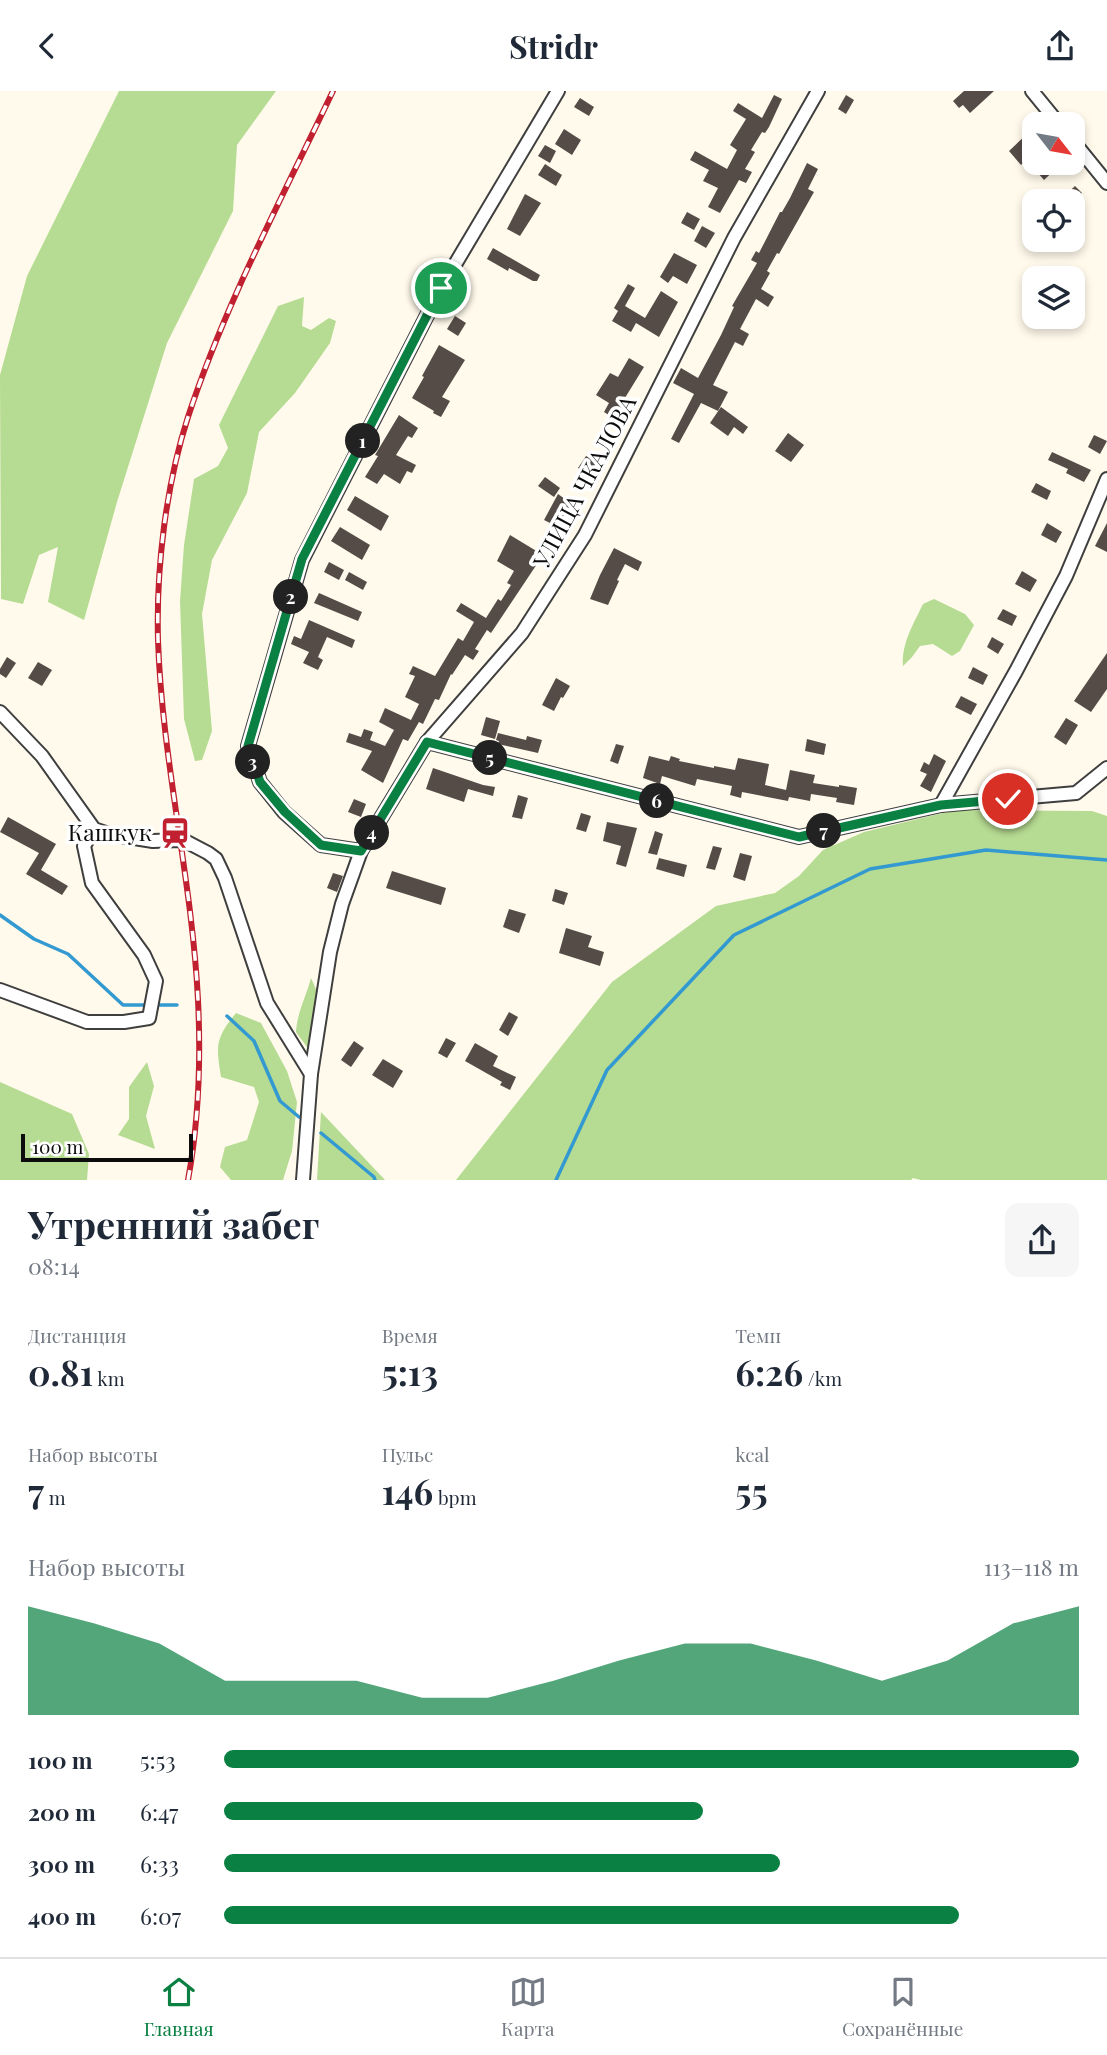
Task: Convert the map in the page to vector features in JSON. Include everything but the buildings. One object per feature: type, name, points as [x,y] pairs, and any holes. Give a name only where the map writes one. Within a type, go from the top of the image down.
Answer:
[{"type":"street","points":[[361,851],[321,845],[293,820],[260,782],[248,746],[302,559],[441,288],[558,91]]},
{"type":"street","name":"УЛИЦА ЧКАЛОВА","points":[[303,1180],[310,1074],[330,952],[342,904],[361,851],[427,742],[522,633],[585,535],[734,238],[818,91]]},
{"type":"street","points":[[1032,91],[1049,112]]},
{"type":"street","points":[[1085,156],[1107,183]]},
{"type":"street","points":[[941,805],[1066,576],[1107,479]]},
{"type":"street","points":[[0,712],[42,756],[94,829],[153,841],[180,840],[197,846],[216,859],[234,903],[267,1003],[310,1074]]},
{"type":"street","points":[[427,742],[799,837],[941,805],[1076,793],[1107,768]]},
{"type":"street","points":[[2,991],[87,1022],[149,1019],[156,981],[144,955],[92,883],[84,846],[94,829]]},
{"type":"green space","points":[[119,91],[276,91],[237,145],[233,211],[167,343],[117,502],[84,620],[48,602],[58,547],[39,555],[23,604],[1,599],[0,375],[27,276]]},
{"type":"green space","points":[[304,297],[302,326],[311,330],[329,318],[336,321],[330,343],[295,393],[259,432],[247,493],[212,560],[202,614],[212,731],[202,760],[195,761],[184,719],[180,601],[184,545],[194,479],[218,466],[228,448],[219,425],[278,306]]},
{"type":"green space","points":[[934,599],[965,614],[974,625],[960,651],[952,656],[933,644],[920,646],[903,666],[904,650],[912,626],[923,604]]},
{"type":"green space","points":[[955,810],[1092,811],[1107,816],[1107,1180],[456,1180],[612,982],[716,906],[775,893],[799,876],[823,850],[864,832]]},
{"type":"green space","points":[[311,978],[319,996],[312,1040],[307,1047],[296,1032]]},
{"type":"green space","points":[[236,1013],[261,1023],[287,1071],[297,1102],[292,1151],[283,1180],[231,1180],[220,1167],[225,1147],[247,1140],[259,1102],[254,1087],[221,1077],[219,1043],[224,1029]]},
{"type":"green space","points":[[147,1062],[154,1086],[146,1116],[155,1149],[118,1135],[129,1119],[129,1087]]},
{"type":"green space","points":[[0,1082],[72,1114],[89,1154],[87,1180],[0,1180]]},
{"type":"green space","points":[[321,1112],[385,1180],[317,1180]]},
{"type":"waterway","points":[[556,1180],[607,1070],[734,935],[870,869],[986,850],[1107,860]]},
{"type":"waterway","points":[[0,915],[34,939],[68,954],[123,1005],[177,1005]]},
{"type":"waterway","points":[[227,1016],[254,1041],[280,1101],[299,1117]]},
{"type":"waterway","points":[[321,1133],[375,1180]]},
{"type":"railway","points":[[188,1180],[197,1113],[199,1023],[190,910],[161,685],[158,613],[164,527],[180,443],[219,333],[333,91]]},
{"type":"place","name":"Кашкук","points":[[175,833]]},
{"type":"route","points":[[441,288],[302,559],[248,746],[260,782],[285,812],[321,845],[361,851],[427,742],[799,837],[941,805],[1008,799]]}]
